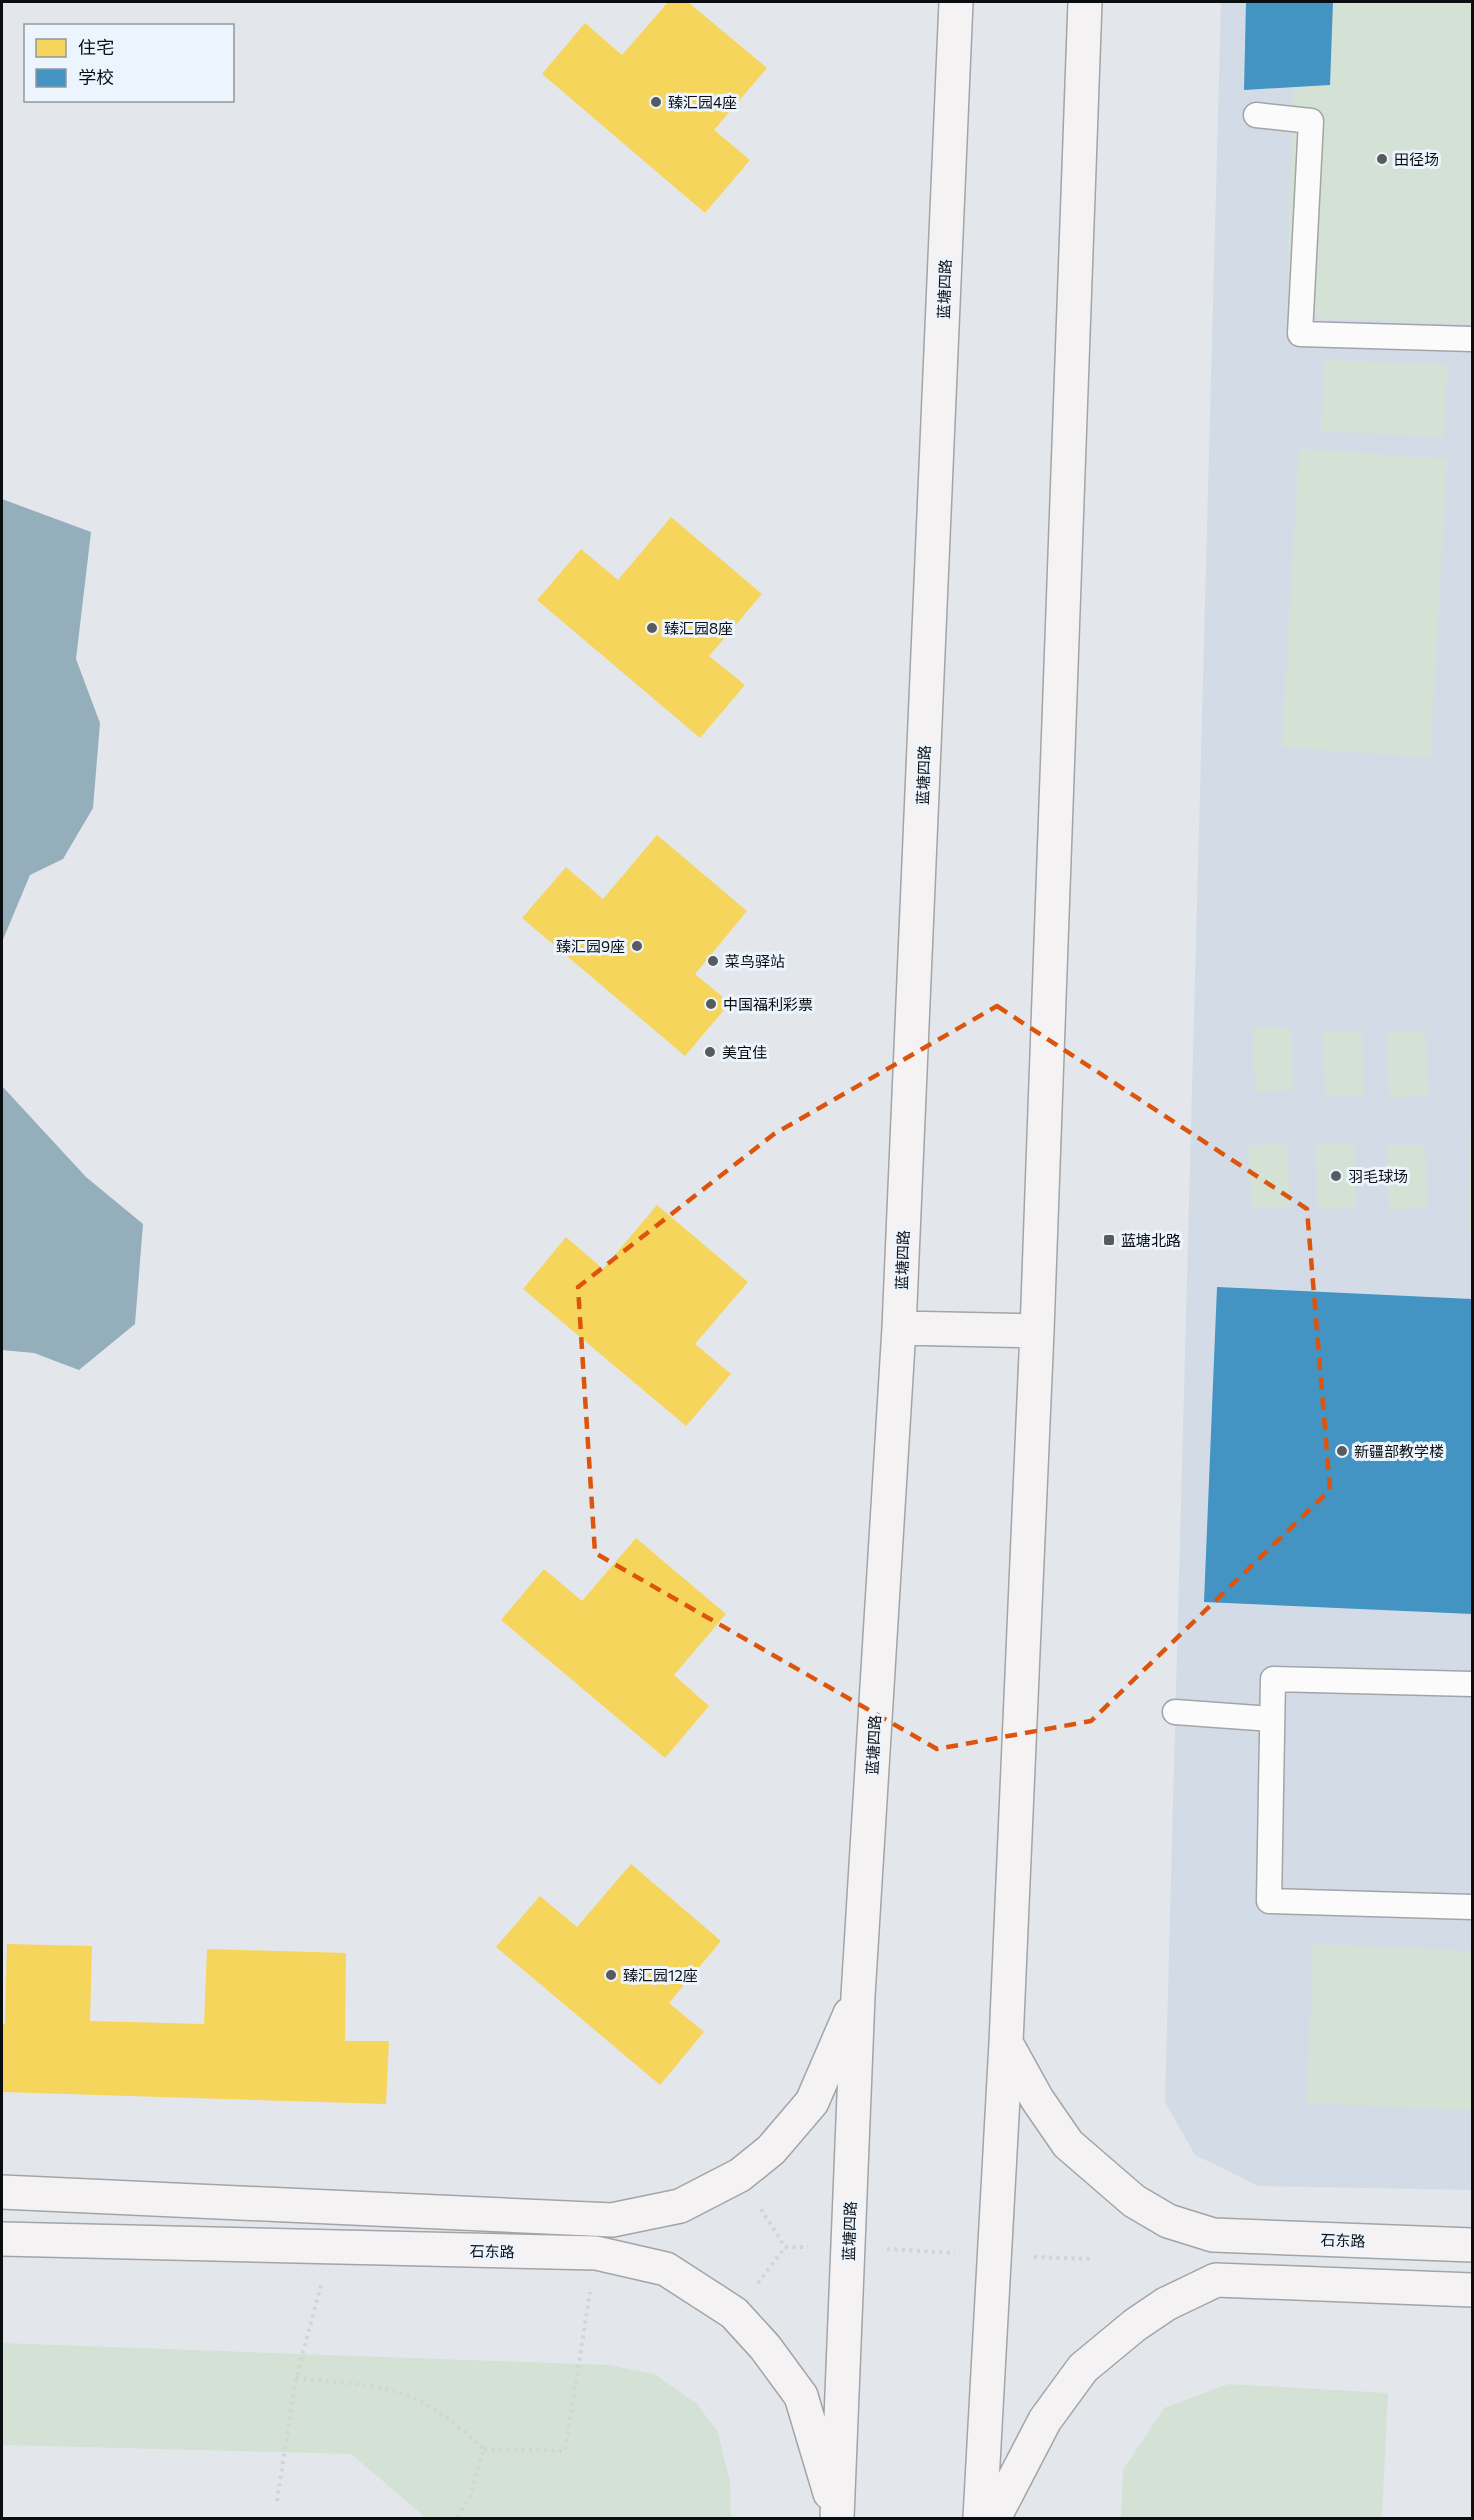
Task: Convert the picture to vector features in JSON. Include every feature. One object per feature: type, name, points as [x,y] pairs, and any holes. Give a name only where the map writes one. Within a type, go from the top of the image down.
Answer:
[{"type":"main road","name":"蓝塘四路","points":[[837,2518],[858,1996],[899,1328],[956,2]]},
{"type":"main road","points":[[980,2518],[1006,2043],[1038,1330],[1085,2]]},
{"type":"main road","points":[[899,1328],[1038,1330]]},
{"type":"main road","points":[[2,2192],[612,2220],[680,2206],[740,2175],[771,2150],[799,2118],[812,2102],[858,1996]]},
{"type":"main road","name":"石东路","points":[[1006,2043],[1037,2099],[1068,2144],[1134,2201],[1168,2221],[1213,2235],[1473,2245]]},
{"type":"main road","name":"石东路","points":[[2,2239],[596,2253],[666,2269],[734,2313],[758,2339],[801,2396],[837,2518]]},
{"type":"main road","points":[[994,2518],[1045,2420],[1083,2368],[1135,2325],[1166,2304],[1216,2280],[1473,2290]]},
{"type":"lane","points":[[1256,115],[1311,122],[1300,334],[1473,339]]},
{"type":"lane","points":[[1473,1684],[1273,1679],[1269,1902],[1473,1907]]},
{"type":"lane","points":[[1175,1712],[1272,1719]]},
{"type":"path","points":[[277,2501],[296,2379],[331,2247]]},
{"type":"path","points":[[784,2247],[848,2247],[1093,2259]]},
{"type":"path","points":[[296,2379],[378,2387],[416,2399],[446,2418],[484,2449],[565,2451],[596,2253]]},
{"type":"path","points":[[457,2518],[470,2497],[484,2449]]},
{"type":"highlighted area","points":[[997,1006],[1307,1209],[1330,1490],[1091,1721],[937,1749],[595,1553],[578,1287],[774,1134]]},
{"type":"shaded area","points":[[1221,2],[1472,2],[1472,2190],[1258,2186],[1195,2155],[1165,2102]]},
{"type":"green space","name":"田径场","points":[[1296,2],[1472,2],[1472,324],[1286,317]]},
{"type":"green space","points":[[1325,360],[1447,365],[1444,437],[1321,431]]},
{"type":"green space","points":[[1299,449],[1447,459],[1430,757],[1282,747]]},
{"type":"green space","points":[[1253,1027],[1291,1027],[1293,1090],[1255,1091]]},
{"type":"green space","points":[[1362,1031],[1363,1095],[1326,1096],[1323,1032]]},
{"type":"green space","points":[[1425,1032],[1428,1096],[1389,1097],[1388,1033]]},
{"type":"green space","points":[[1472,1060],[1472,1236],[1469,1236]]},
{"type":"green space","points":[[1287,1144],[1290,1207],[1251,1208],[1249,1145]]},
{"type":"green space","name":"羽毛球场","points":[[1354,1144],[1356,1208],[1318,1209],[1316,1145]]},
{"type":"green space","name":"羽毛球场","points":[[1387,1145],[1425,1145],[1427,1208],[1389,1209]]},
{"type":"green space","points":[[1313,1944],[1472,1951],[1472,2110],[1307,2103]]},
{"type":"green space","points":[[2,2343],[608,2365],[655,2374],[697,2404],[718,2432],[730,2482],[731,2518],[426,2518],[351,2454],[2,2445]]},
{"type":"green space","points":[[1228,2384],[1388,2393],[1382,2518],[1121,2518],[1123,2470],[1164,2408]]},
{"type":"water","points":[[2,499],[91,532],[76,659],[100,723],[93,808],[63,859],[30,875],[2,942]]},
{"type":"water","points":[[2,1086],[86,1177],[143,1224],[135,1324],[79,1370],[34,1353],[2,1350]]},
{"type":"building: 住宅","name":"臻汇园4座","points":[[668,2],[688,2],[767,68],[714,130],[750,160],[705,213],[542,74],[585,23],[622,55]]},
{"type":"building: 住宅","name":"臻汇园8座","points":[[671,517],[762,594],[709,656],[745,685],[700,738],[537,600],[581,549],[618,580]]},
{"type":"building: 住宅","name":"臻汇园9座","points":[[657,835],[747,911],[695,974],[730,1003],[685,1056],[522,918],[566,867],[603,899]]},
{"type":"building: 住宅","points":[[657,1205],[748,1282],[695,1344],[731,1374],[686,1426],[523,1289],[566,1237],[603,1269]]},
{"type":"building: 住宅","points":[[636,1538],[726,1614],[674,1675],[709,1706],[665,1758],[501,1620],[544,1569],[582,1601]]},
{"type":"building: 住宅","name":"臻汇园12座","points":[[631,1864],[721,1941],[669,2003],[704,2032],[660,2085],[496,1947],[540,1896],[577,1927]]},
{"type":"building: 住宅","points":[[7,1944],[92,1946],[90,2021],[204,2024],[207,1949],[346,1953],[345,2041],[389,2041],[386,2104],[2,2092],[2,2024],[5,2024]]},
{"type":"building: 学校","points":[[1246,2],[1333,2],[1330,85],[1244,90]]},
{"type":"building: 学校","name":"新疆部教学楼","points":[[1217,1287],[1472,1299],[1472,1614],[1204,1602]]},
{"type":"place","name":"臻汇园4座","points":[[656,102]]},
{"type":"place","name":"田径场","points":[[1382,159]]},
{"type":"place","name":"臻汇园8座","points":[[652,628]]},
{"type":"place","name":"臻汇园9座","points":[[637,946]]},
{"type":"place","name":"菜鸟驿站","points":[[713,961]]},
{"type":"place","name":"中国福利彩票","points":[[711,1004]]},
{"type":"place","name":"美宜佳","points":[[710,1052]]},
{"type":"place","name":"羽毛球场","points":[[1336,1176]]},
{"type":"place","name":"蓝塘北路","points":[[1109,1240]]},
{"type":"place","name":"新疆部教学楼","points":[[1342,1451]]},
{"type":"place","name":"臻汇园12座","points":[[611,1975]]}]
